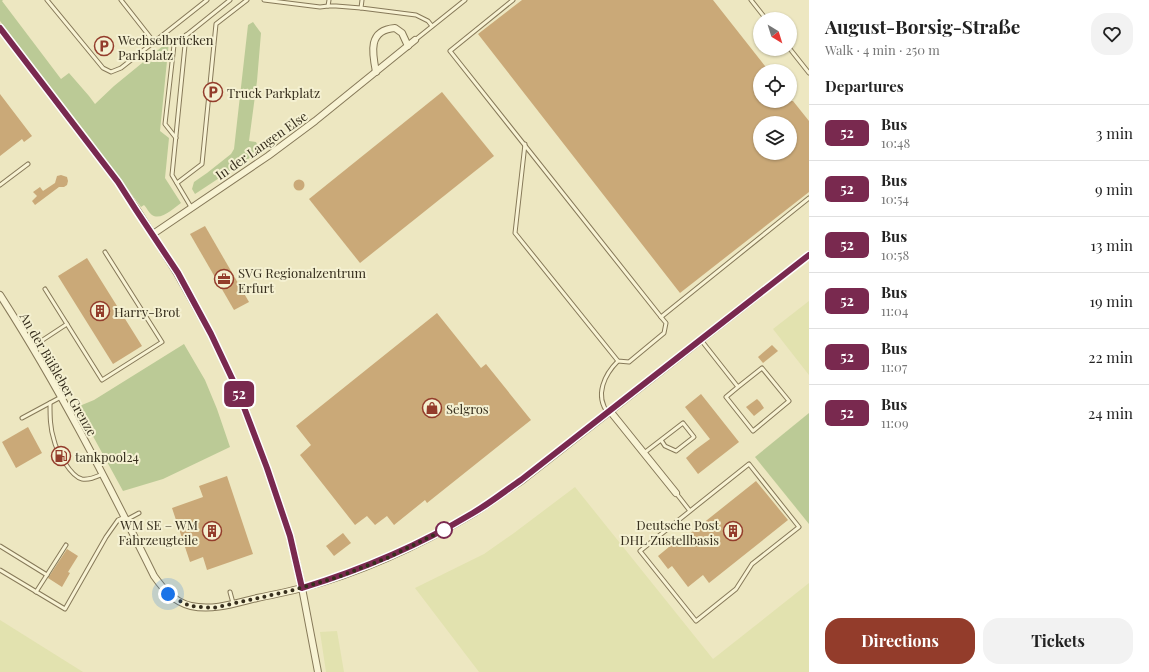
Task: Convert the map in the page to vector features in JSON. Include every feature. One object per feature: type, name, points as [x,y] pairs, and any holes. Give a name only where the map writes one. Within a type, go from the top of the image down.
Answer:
[{"type":"street","points":[[0,28],[118,182],[178,273],[211,334],[237,389],[267,468],[290,536],[302,588],[318,672]]},
{"type":"street","points":[[376,72],[372,52],[375,38],[380,32],[386,28],[395,28],[402,33],[408,46]]},
{"type":"street","name":"In der Langen Else","points":[[153,234],[268,156],[315,121],[415,40]]},
{"type":"street","name":"An der Büßleber Grenze","points":[[0,295],[61,397],[154,576],[168,594],[182,602],[196,606],[213,608],[302,588],[338,577],[387,558],[450,527],[475,512],[521,480],[809,255]]},
{"type":"street","points":[[609,412],[676,493]]},
{"type":"lane","points":[[47,0],[103,68],[111,72],[121,68],[207,0]]},
{"type":"lane","points":[[121,0],[154,42]]},
{"type":"lane","points":[[176,138],[165,124],[174,45],[230,0]]},
{"type":"lane","points":[[177,183],[202,164],[216,24],[247,0]]},
{"type":"lane","points":[[264,0],[320,7],[336,6],[361,8],[416,15],[428,21],[432,26]]},
{"type":"lane","points":[[328,6],[329,0]]},
{"type":"lane","points":[[361,8],[362,0]]},
{"type":"lane","points":[[415,40],[465,0]]},
{"type":"lane","points":[[513,0],[450,51],[525,144],[666,323],[664,333],[629,362],[618,361],[515,233],[525,144]]},
{"type":"lane","points":[[751,0],[760,12]]},
{"type":"lane","points":[[186,35],[172,176],[191,207]]},
{"type":"lane","points":[[796,56],[809,73]]},
{"type":"lane","points":[[0,185],[28,164]]},
{"type":"lane","points":[[661,317],[809,198]]},
{"type":"lane","points":[[45,289],[102,380],[162,342],[105,252]]},
{"type":"lane","points":[[32,347],[67,324]]},
{"type":"lane","points":[[701,339],[738,387]]},
{"type":"lane","points":[[609,412],[603,402],[601,394],[602,387],[610,369],[618,361]]},
{"type":"lane","points":[[762,368],[789,401],[753,431],[726,397],[738,387],[762,368]]},
{"type":"lane","points":[[22,418],[61,397]]},
{"type":"lane","points":[[50,403],[50,422],[54,441],[68,468],[75,476],[82,479],[93,478],[102,474]]},
{"type":"lane","points":[[644,453],[683,423],[694,437],[676,451],[665,446],[661,440]]},
{"type":"lane","points":[[749,464],[799,527],[752,564],[736,589],[696,621],[640,551],[690,511],[749,464]]},
{"type":"lane","points":[[676,493],[690,511]]},
{"type":"lane","points":[[0,570],[65,609],[106,537],[118,520],[139,513]]},
{"type":"lane","points":[[36,592],[66,544]]},
{"type":"lane","points":[[0,546],[47,575]]},
{"type":"lane","points":[[230,592],[233,603]]},
{"type":"green space","points":[[0,0],[3,0],[2,1],[61,79],[69,73],[95,104],[114,86],[169,41],[160,131],[169,138],[165,178],[181,203],[167,213],[159,216],[152,215],[144,205],[141,207],[0,21]]},
{"type":"green space","points":[[253,22],[261,33],[257,81],[249,141],[256,142],[260,151],[195,194],[192,189],[194,182],[231,154],[234,149],[248,25]]},
{"type":"green space","points":[[809,301],[809,375],[773,329]]},
{"type":"green space","points":[[184,344],[205,380],[230,447],[163,479],[123,491],[77,407],[94,400]]},
{"type":"green space","points":[[809,413],[809,524],[755,457]]},
{"type":"green space","points":[[575,487],[713,659],[809,583],[809,672],[479,672],[415,588],[484,554]]},
{"type":"green space","points":[[0,620],[83,672],[0,672]]},
{"type":"green space","points":[[337,631],[344,672],[326,672],[320,632]]},
{"type":"building","points":[[522,0],[713,0],[753,51],[753,56],[757,56],[763,64],[753,64],[753,108],[797,108],[797,106],[809,121],[809,192],[680,293],[478,34]]},
{"type":"building","points":[[442,92],[494,156],[360,263],[309,199]]},
{"type":"building","points":[[0,94],[32,136],[24,142],[22,139],[0,156]]},
{"type":"building","points":[[61,175],[67,177],[67,185],[64,187],[59,187],[35,205],[32,201],[37,196],[33,192],[40,187],[43,191],[55,183],[57,176]]},
{"type":"building","points":[[297,180],[301,180],[303,181],[303,189],[297,190],[294,187],[294,183]]},
{"type":"building","points":[[205,226],[249,302],[234,310],[190,234]]},
{"type":"building","name":"Harry-Brot","points":[[87,258],[142,346],[113,364],[58,276]]},
{"type":"building","points":[[437,313],[481,368],[486,364],[531,420],[427,503],[425,500],[394,525],[387,516],[375,525],[367,516],[355,525],[300,455],[311,445],[296,426]]},
{"type":"building","points":[[772,345],[778,351],[763,363],[758,357]]},
{"type":"building","points":[[701,394],[739,442],[698,474],[686,458],[710,439],[685,407]]},
{"type":"building","points":[[757,399],[764,408],[754,416],[746,407]]},
{"type":"building","points":[[28,427],[42,453],[16,468],[2,442]]},
{"type":"building","name":"WM SE – WM Fahrzeugteile","points":[[227,476],[253,554],[207,570],[203,557],[190,562],[172,508],[203,497],[199,486]]},
{"type":"building","name":"Deutsche Post DHL Zustellbasis","points":[[756,481],[788,520],[709,583],[703,575],[688,587],[672,566],[668,569],[658,556],[675,542],[677,544]]},
{"type":"building","points":[[343,533],[351,543],[334,556],[326,546]]},
{"type":"building","points":[[67,549],[78,556],[68,572],[70,573],[62,587],[48,578]]},
{"type":"bus line","name":"52","points":[[0,28],[118,182],[178,273],[211,334],[237,389],[267,468],[290,536],[302,588],[338,577],[387,558],[444,530],[475,512],[521,480],[809,255]]},
{"type":"place","name":"Wechselbrücken Parkplatz","points":[[104,46]]},
{"type":"place","name":"Truck Parkplatz","points":[[213,92]]},
{"type":"place","name":"SVG Regionalzentrum Erfurt","points":[[224,279]]},
{"type":"place","name":"Harry-Brot","points":[[100,311]]},
{"type":"place","name":"Selgros","points":[[432,408]]},
{"type":"place","name":"tankpool24","points":[[61,456]]},
{"type":"place","name":"WM SE – WM Fahrzeugteile","points":[[212,531]]},
{"type":"place","name":"Deutsche Post DHL Zustellbasis","points":[[733,531]]},
{"type":"route","points":[[168,594],[190,606],[213,608],[290,591],[338,577],[387,558],[444,530]]}]
